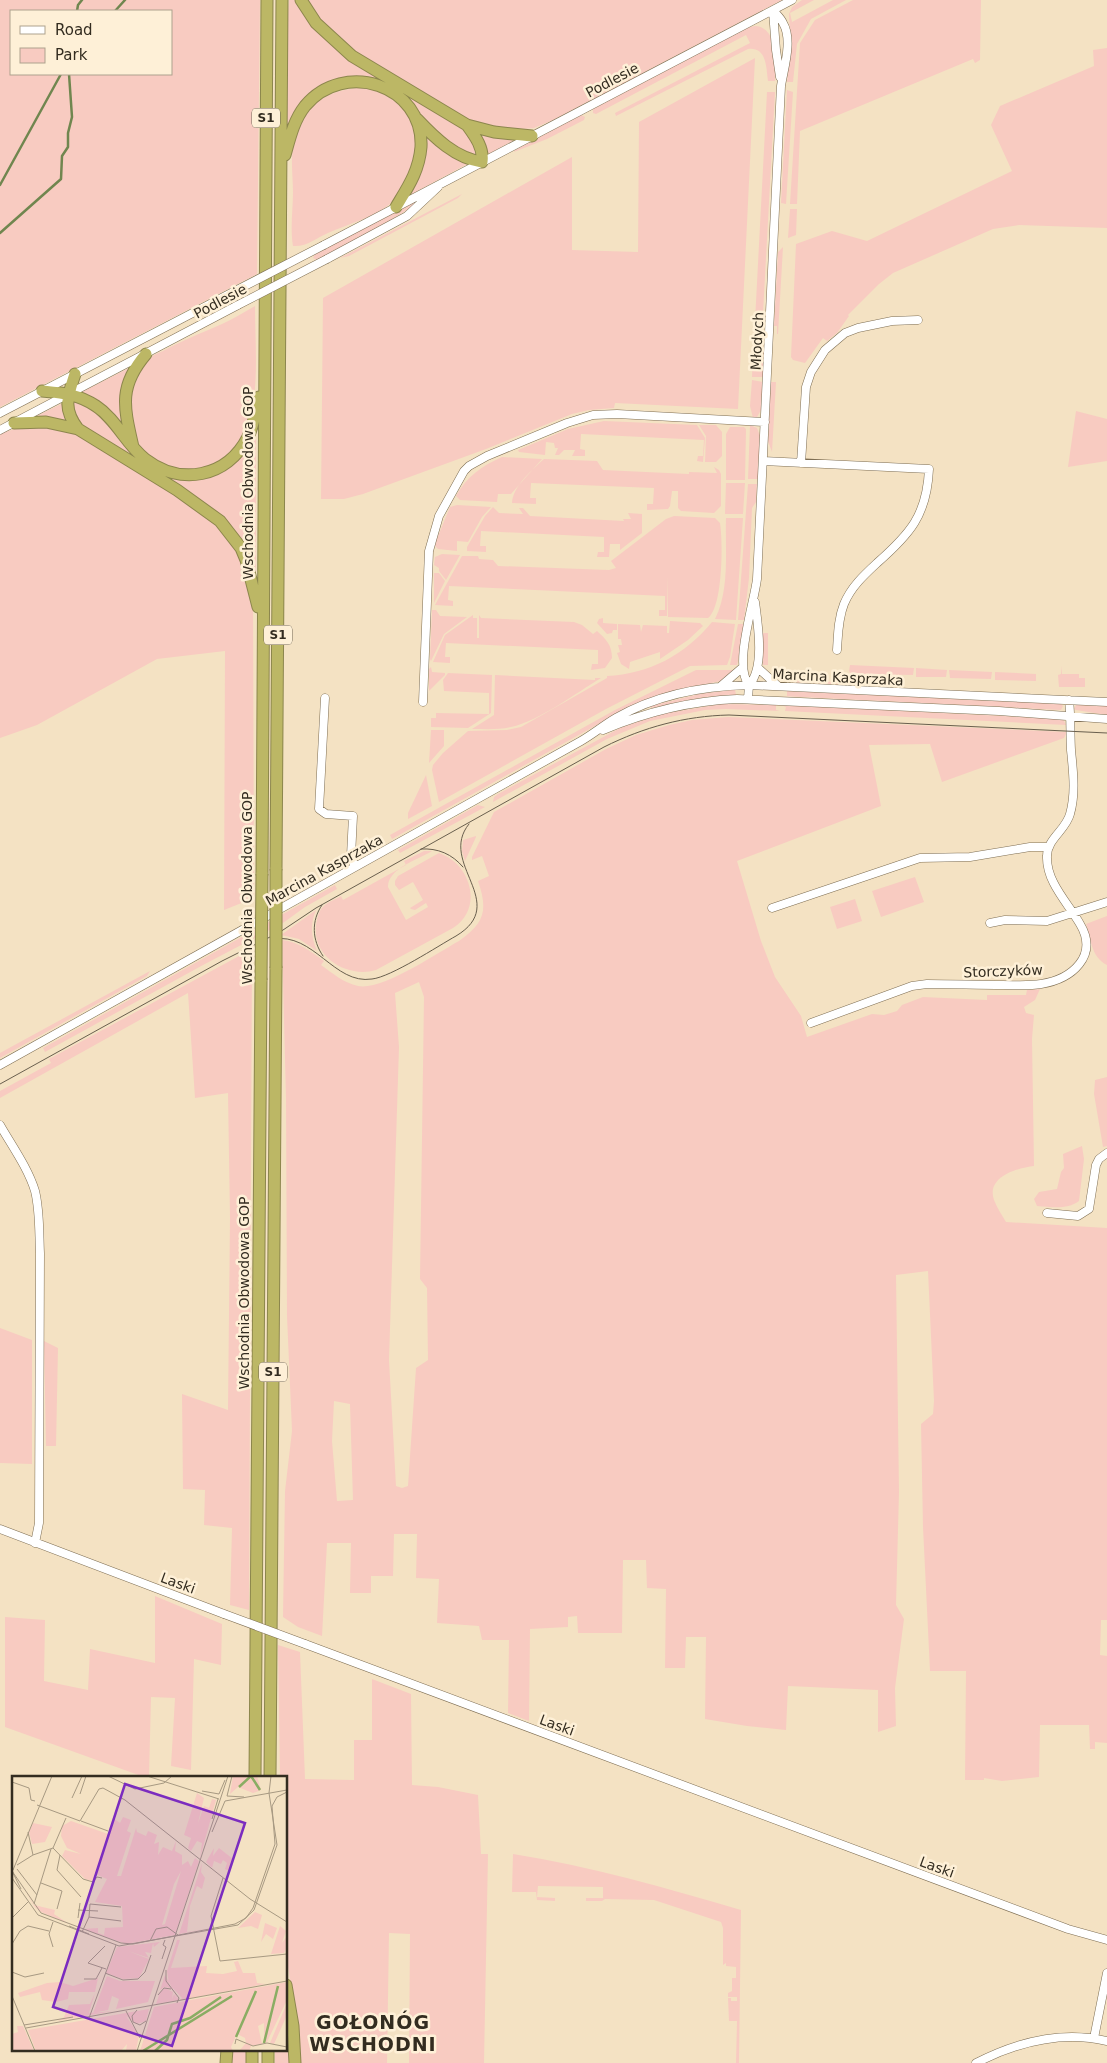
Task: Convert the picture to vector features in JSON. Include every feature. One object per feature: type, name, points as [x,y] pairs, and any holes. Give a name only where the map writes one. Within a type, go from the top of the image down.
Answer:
[{"type":"highway","name":"Wschodnia Obwodowa GOP","points":[[255,1776],[267,0]]},
{"type":"highway","name":"Wschodnia Obwodowa GOP","points":[[270,1776],[282,0]]},
{"type":"highway","points":[[301,0],[316,23],[352,56],[467,126],[494,132],[532,136]]},
{"type":"highway","points":[[281,174],[291,132],[306,104],[330,87],[346,82],[383,86],[405,102],[417,119],[438,140],[454,152],[482,162],[482,152],[478,141],[467,126]]},
{"type":"highway","points":[[396,207],[411,184],[418,162],[420,137],[417,119]]},
{"type":"highway","points":[[133,447],[126,412],[127,388],[132,372],[146,354]]},
{"type":"highway","points":[[42,391],[76,395],[98,407],[133,447],[153,464],[178,474],[197,475],[218,468],[236,453],[249,436],[254,422],[264,373]]},
{"type":"highway","points":[[75,374],[67,401],[70,414],[78,429]]},
{"type":"highway","points":[[14,423],[46,422],[78,429],[194,501],[228,530],[241,548],[246,560],[263,630]]},
{"type":"highway","points":[[288,1997],[293,2026],[295,2063]]},
{"type":"highway","points":[[226,2063],[227,2050]]},
{"type":"highway","points":[[252,2050],[252,2063]]},
{"type":"highway","points":[[268,2050],[268,2063]]},
{"type":"street","name":"Podlesie","points":[[0,413],[792,0]]},
{"type":"street","name":"Młodych","points":[[773,10],[781,86]]},
{"type":"street","name":"Młodych","points":[[742,668],[757,579],[781,86],[788,43],[787,32],[782,20],[773,10]]},
{"type":"street","name":"Podlesie","points":[[0,430],[407,216],[442,182]]},
{"type":"street","points":[[801,463],[806,387],[811,372],[825,350],[845,333],[858,328],[892,321],[918,320]]},
{"type":"street","points":[[423,702],[426,607],[431,541],[446,502],[468,466],[487,456],[567,423],[593,416],[616,414],[765,422]]},
{"type":"street","points":[[763,461],[930,469],[927,489],[919,517],[903,539],[858,582],[844,604],[840,618],[837,650]]},
{"type":"street","name":"Młodych","points":[[754,598],[758,668]]},
{"type":"street","points":[[742,668],[744,679],[749,685]]},
{"type":"street","points":[[719,687],[742,668]]},
{"type":"street","points":[[748,699],[749,685],[755,679],[758,668],[778,686]]},
{"type":"street","name":"Marcina Kasprzaka","points":[[0,1065],[644,704],[689,692],[749,685],[1107,702]]},
{"type":"street","points":[[325,698],[319,809],[326,814],[353,816],[351,856],[355,867]]},
{"type":"street","name":"Marcina Kasprzaka","points":[[580,741],[619,724],[665,708],[714,700],[748,699],[1107,718]]},
{"type":"street","points":[[772,908],[920,858],[970,857],[1030,847],[1049,847],[1067,822],[1071,809],[1074,778],[1070,700]]},
{"type":"street","name":"Storczyków","points":[[811,1023],[918,984],[1039,984],[1054,980],[1076,969],[1086,954],[1085,935],[1050,875],[1046,855],[1049,847]]},
{"type":"street","points":[[990,923],[1006,920],[1047,921],[1107,902]]},
{"type":"street","points":[[0,1126],[29,1176],[35,1192],[38,1218],[40,1254],[38,1526],[35,1543]]},
{"type":"street","points":[[1047,1213],[1078,1216],[1089,1209],[1096,1165],[1099,1159],[1107,1153]]},
{"type":"street","name":"Laski","points":[[0,1530],[1068,1929],[1107,1940]]},
{"type":"street","points":[[1094,2038],[1107,1973]]},
{"type":"street","points":[[976,2063],[1013,2046],[1037,2039],[1064,2036],[1107,2041]]},
{"type":"green space","points":[[0,0],[260,0],[257,274],[0,407]]},
{"type":"green space","points":[[289,0],[297,0],[315,27],[336,48],[359,66],[386,83],[357,77],[297,111],[287,125],[287,25]]},
{"type":"green space","points":[[305,0],[782,0],[553,120],[534,128],[511,130],[466,120],[358,54],[325,29]]},
{"type":"green space","points":[[802,0],[814,0],[790,13],[792,22],[833,0],[846,0],[811,19],[797,44],[793,82],[787,82],[790,36],[789,14],[792,7]]},
{"type":"green space","points":[[853,0],[981,0],[980,60],[975,63],[973,59],[800,131],[797,204],[790,204],[800,43],[815,20]]},
{"type":"green space","points":[[755,26],[763,28],[772,39],[776,65],[775,81],[768,81],[766,64],[759,51],[748,49],[616,116],[615,113],[750,43],[746,35],[596,114],[593,113],[593,109],[746,28]]},
{"type":"green space","points":[[1107,48],[1107,228],[1019,225],[993,229],[893,273],[879,284],[848,315],[837,333],[827,341],[823,338],[805,363],[793,360],[791,357],[796,244],[832,231],[867,241],[1012,171],[991,125],[1000,106],[1094,66],[1093,50]]},
{"type":"green space","points":[[755,58],[738,409],[615,403],[614,408],[589,410],[572,414],[486,449],[363,494],[344,499],[321,499],[323,298],[572,157],[572,250],[638,252],[639,122]]},
{"type":"green space","points":[[367,87],[379,92],[399,105],[412,122],[416,133],[417,145],[413,166],[398,196],[383,209],[307,244],[293,246],[292,154],[298,128],[311,108],[320,100],[341,91]]},
{"type":"green space","points":[[787,90],[793,92],[786,204],[781,203]]},
{"type":"green space","points":[[767,92],[775,92],[763,313],[760,314],[760,321],[755,321]]},
{"type":"green space","points":[[409,98],[439,112],[467,130],[473,140],[479,158],[447,141],[423,118]]},
{"type":"green space","points":[[581,115],[585,117],[584,120],[547,139],[514,152],[515,150]]},
{"type":"green space","points":[[422,128],[469,163],[410,195]]},
{"type":"green space","points":[[485,133],[516,139],[487,155],[478,134]]},
{"type":"green space","points":[[462,194],[458,198],[349,256],[340,258]]},
{"type":"green space","points":[[415,202],[416,204],[380,227],[317,260],[313,258],[315,254]]},
{"type":"green space","points":[[790,209],[797,209],[796,235],[788,238]]},
{"type":"green space","points":[[783,247],[777,334],[777,326],[774,326],[778,252]]},
{"type":"green space","points":[[255,306],[256,369],[254,400],[247,430],[241,440],[228,454],[217,462],[205,467],[177,468],[164,465],[152,459],[142,450],[135,438],[131,423],[130,407],[132,392],[135,377],[140,368],[155,355],[226,322]]},
{"type":"green space","points":[[754,323],[760,324],[759,331],[762,332],[763,377],[752,377]]},
{"type":"green space","points":[[131,367],[126,435],[80,393]]},
{"type":"green space","points":[[752,380],[763,382],[761,410],[757,417],[753,418],[750,406]]},
{"type":"green space","points":[[771,382],[776,382],[772,452],[768,441]]},
{"type":"green space","points":[[73,399],[96,410],[132,453],[202,478],[254,437],[256,440],[256,576],[240,540],[83,427],[73,413]]},
{"type":"green space","points":[[63,403],[68,422],[33,418]]},
{"type":"green space","points":[[1076,411],[1107,419],[1107,461],[1068,467]]},
{"type":"green space","points":[[604,421],[697,425],[705,438],[703,462],[697,461],[698,456],[703,456],[704,440],[581,434],[580,449],[585,450],[585,456],[572,456],[575,450],[564,450],[559,455],[555,455],[558,448],[555,448],[554,443],[546,442],[545,455],[519,452],[518,450],[568,429]]},
{"type":"green space","points":[[40,425],[66,429],[75,433],[199,509],[223,531],[240,558],[253,608],[254,898],[224,910],[225,651],[157,659],[37,725],[0,738],[0,434],[20,427]]},
{"type":"green space","points":[[699,425],[716,425],[722,432],[722,456],[716,462],[705,462],[706,436]]},
{"type":"green space","points":[[750,425],[757,428],[760,436],[758,479],[748,479]]},
{"type":"green space","points":[[730,427],[744,427],[746,429],[745,480],[726,480],[726,434]]},
{"type":"green space","points":[[502,457],[542,459],[511,494],[498,494],[497,502],[460,500],[456,496],[476,472]]},
{"type":"green space","points":[[544,459],[597,461],[603,470],[689,474],[689,472],[717,473],[714,467],[721,474],[721,506],[714,513],[681,511],[678,508],[678,491],[672,491],[668,509],[647,510],[647,504],[653,504],[654,488],[531,483],[530,498],[536,498],[536,504],[512,503],[519,485]]},
{"type":"green space","points":[[726,483],[745,483],[743,514],[725,514]]},
{"type":"green space","points":[[748,484],[757,484],[756,502],[752,508],[749,578],[744,620],[738,620]]},
{"type":"green space","points":[[457,505],[491,507],[482,517],[468,542],[457,541],[457,551],[438,549],[435,546],[436,541],[450,507]]},
{"type":"green space","points":[[493,507],[499,513],[523,514],[519,508],[523,508],[530,516],[624,521],[623,519],[631,519],[628,513],[642,514],[642,533],[620,550],[620,544],[610,544],[609,557],[597,557],[598,552],[604,552],[604,537],[481,531],[480,546],[486,546],[486,552],[467,551],[467,547],[485,516]]},
{"type":"green space","points":[[674,516],[715,518],[720,523],[722,544],[721,573],[717,601],[708,618],[668,617],[667,576],[667,616],[659,616],[659,610],[665,610],[665,596],[449,586],[448,600],[453,601],[453,606],[435,605],[462,556],[478,556],[479,559],[493,560],[498,566],[609,570],[616,568],[611,561],[666,519]]},
{"type":"green space","points":[[726,518],[743,518],[736,620],[715,619],[720,607],[725,583]]},
{"type":"green space","points":[[442,554],[460,555],[446,580],[439,571],[439,568],[434,565],[435,557]]},
{"type":"green space","points":[[434,573],[439,573],[445,581],[434,603]]},
{"type":"green space","points":[[432,610],[436,610],[440,616],[467,617],[444,634],[431,661],[430,659]]},
{"type":"green space","points":[[473,615],[473,618],[477,618],[477,638],[479,638],[479,615],[481,618],[574,622],[582,625],[593,634],[597,631],[610,646],[612,658],[605,668],[591,670],[592,664],[598,664],[598,650],[446,643],[445,657],[450,657],[450,663],[433,662],[445,635]]},
{"type":"green space","points":[[603,618],[603,623],[617,624],[617,630],[607,634],[597,623],[599,619]]},
{"type":"green space","points":[[670,621],[700,623],[703,626],[688,640],[660,659],[660,652],[630,662],[629,669],[621,664],[617,653],[620,652],[618,645],[622,645],[621,639],[618,639],[618,624],[640,625],[641,632],[643,625],[667,626],[667,633],[669,633]]},
{"type":"green space","points":[[712,622],[735,624],[727,665],[690,666],[606,709],[439,802],[432,770],[433,765],[443,753],[468,731],[507,730],[521,727],[607,678],[607,676],[637,671],[665,661],[690,644]]},
{"type":"green space","points":[[738,624],[744,624],[738,661],[737,665],[730,665]]},
{"type":"green space","points":[[762,633],[768,633],[768,665],[763,665]]},
{"type":"green space","points":[[850,665],[914,668],[913,675],[851,674],[849,671]]},
{"type":"green space","points":[[1061,666],[1062,674],[1079,674],[1079,678],[1085,678],[1085,687],[1059,687],[1058,675],[1061,674]]},
{"type":"green space","points":[[431,667],[432,672],[445,673],[445,675],[429,691],[429,669]]},
{"type":"green space","points":[[916,668],[947,670],[946,677],[916,677]]},
{"type":"green space","points":[[696,670],[734,670],[721,681],[672,691],[629,707],[392,839],[390,835],[615,710]]},
{"type":"green space","points":[[949,670],[992,672],[991,679],[950,678]]},
{"type":"green space","points":[[995,672],[1036,674],[1036,681],[995,680]]},
{"type":"green space","points":[[448,673],[492,675],[491,713],[468,728],[431,727],[431,718],[436,718],[436,713],[489,714],[489,693],[444,691],[443,680]]},
{"type":"green space","points":[[495,675],[595,680],[595,678],[601,678],[545,713],[522,724],[502,729],[472,729],[494,715]]},
{"type":"green space","points":[[851,679],[856,685],[787,682],[787,680],[838,682]]},
{"type":"green space","points":[[735,690],[736,695],[706,697],[651,708],[651,706],[699,694]]},
{"type":"green space","points":[[787,691],[1061,704],[1063,706],[1061,710],[781,696],[787,696]]},
{"type":"green space","points":[[721,704],[776,705],[776,710],[780,711],[705,710],[650,721],[607,739],[493,802],[494,797],[498,794],[620,728],[661,714]]},
{"type":"green space","points":[[781,705],[1063,719],[1066,725],[785,711],[786,707]]},
{"type":"green space","points":[[1076,705],[1107,706],[1107,715],[1076,710],[1074,709]]},
{"type":"green space","points":[[728,717],[1067,732],[1064,738],[942,782],[930,744],[869,745],[881,806],[737,861],[761,941],[775,977],[801,1016],[807,1037],[872,1014],[884,1015],[897,1011],[902,1005],[923,997],[987,1000],[987,995],[1026,995],[1027,990],[1040,989],[1035,1000],[1024,1007],[1026,1013],[1034,1015],[1032,1039],[1034,1166],[1019,1169],[1005,1175],[994,1185],[993,1192],[995,1203],[1006,1222],[1107,1228],[1107,1620],[1101,1620],[1100,1655],[1107,1656],[1107,1743],[1095,1742],[1095,1749],[1090,1749],[1089,1725],[1040,1725],[1039,1777],[1002,1781],[984,1778],[984,1780],[965,1780],[966,1671],[930,1671],[923,1527],[921,1424],[933,1414],[934,1401],[928,1271],[896,1275],[899,1492],[896,1605],[904,1619],[895,1688],[896,1726],[878,1732],[878,1690],[788,1686],[786,1730],[705,1719],[706,1637],[686,1637],[685,1668],[665,1668],[666,1589],[647,1588],[646,1560],[623,1560],[622,1633],[578,1633],[577,1616],[568,1617],[568,1627],[530,1629],[529,1721],[508,1713],[509,1640],[482,1640],[479,1626],[437,1623],[439,1579],[416,1578],[417,1534],[394,1534],[393,1576],[371,1576],[371,1593],[350,1593],[351,1543],[327,1543],[322,1636],[298,1627],[283,1617],[285,1491],[292,1431],[287,1316],[286,1098],[282,940],[304,948],[324,961],[321,965],[353,985],[368,986],[381,983],[409,970],[459,941],[479,922],[482,915],[483,900],[478,881],[489,876],[482,856],[472,860],[472,857],[494,812],[606,749],[636,735],[692,720]],"holes":[[[419,982],[424,997],[420,1279],[427,1288],[428,1360],[416,1368],[408,1486],[402,1488],[396,1486],[389,1360],[399,1047],[395,993]],[[334,1401],[350,1404],[353,1500],[337,1501],[332,1441]]]},
{"type":"green space","points":[[431,730],[444,730],[444,746],[429,763]]},
{"type":"green space","points":[[426,775],[432,806],[408,819],[408,813]]},
{"type":"green space","points":[[478,805],[485,807],[400,853],[398,850]]},
{"type":"green space","points":[[476,836],[465,861],[462,851],[463,840]]},
{"type":"green space","points":[[424,851],[432,851],[426,854],[406,865],[404,861]]},
{"type":"green space","points":[[439,853],[450,859],[466,876],[470,887],[471,898],[463,919],[453,928],[376,970],[353,971],[332,962],[318,944],[316,933],[317,918],[321,909],[341,896],[343,900],[401,868],[389,880],[388,887],[406,920],[428,907],[426,903],[415,910],[410,908],[423,900],[413,882],[399,890],[395,885],[398,876]]},
{"type":"green space","points":[[915,877],[924,902],[881,917],[872,891]]},
{"type":"green space","points":[[335,885],[337,889],[305,907],[283,923],[45,1052],[43,1048]]},
{"type":"green space","points":[[855,899],[862,921],[837,929],[830,907]]},
{"type":"green space","points":[[316,910],[312,931],[317,951],[299,939],[281,935]]},
{"type":"green space","points":[[1107,916],[1107,965],[1102,962],[1095,952],[1086,924]]},
{"type":"green space","points":[[252,949],[249,1610],[230,1605],[232,1528],[204,1525],[205,1490],[183,1489],[182,1394],[228,1410],[230,1218],[228,1093],[195,1098],[188,993],[0,1098],[0,1091],[51,1063],[49,1059]]},
{"type":"green space","points":[[150,971],[147,976],[0,1058],[0,1053]]},
{"type":"green space","points":[[1107,1077],[1107,1146],[1103,1147],[1094,1094],[1095,1080]]},
{"type":"green space","points":[[1082,1146],[1084,1159],[1079,1201],[1064,1207],[1037,1206],[1034,1199],[1039,1192],[1057,1189],[1061,1172],[1064,1168],[1063,1154]]},
{"type":"green space","points":[[0,1328],[32,1340],[32,1464],[0,1463]]},
{"type":"green space","points":[[44,1341],[58,1348],[56,1446],[46,1446]]},
{"type":"green space","points":[[155,1596],[222,1624],[221,1665],[194,1659],[191,1770],[171,1766],[175,1698],[151,1697],[149,1776],[141,1776],[5,1727],[5,1617],[45,1620],[44,1681],[88,1690],[90,1649],[155,1663]]},
{"type":"green space","points":[[278,1645],[300,1652],[305,1779],[354,1780],[354,1740],[372,1740],[372,1679],[411,1694],[412,1785],[438,1787],[478,1795],[481,1854],[488,1854],[484,2063],[409,2063],[410,1934],[389,1933],[387,2063],[300,2063],[299,2035],[288,1966],[288,1776],[280,1776]]},
{"type":"green space","points":[[513,1854],[599,1871],[741,1910],[739,2063],[736,2063],[737,2021],[729,2021],[728,1998],[731,1998],[731,2001],[737,2001],[737,1997],[728,1997],[728,1993],[732,1991],[732,1978],[736,1978],[736,1967],[726,1966],[726,1963],[723,1965],[723,1928],[721,1922],[654,1900],[605,1899],[602,1901],[586,1901],[586,1898],[603,1898],[603,1887],[538,1886],[537,1897],[555,1898],[555,1901],[537,1900],[536,1892],[512,1892]]},
{"type":"green space","points":[[288,2036],[290,2063],[275,2063],[275,2050],[288,2050]]},
{"type":"green space","points":[[232,2050],[247,2050],[247,2063],[231,2063]]},
{"type":"waterway","points":[[77,10],[82,0]]},
{"type":"waterway","points":[[116,10],[125,0]]},
{"type":"waterway","points":[[0,185],[60,75]]},
{"type":"waterway","points":[[0,233],[61,179],[62,156],[68,147],[68,133],[72,117],[69,75]]},
{"type":"tram line","points":[[0,1084],[222,961],[280,932],[316,908],[604,747],[650,728],[681,720],[729,715],[1107,733]]},
{"type":"tram line","points":[[273,939],[287,939],[300,943],[346,974],[359,979],[372,979],[391,973],[456,936],[471,923],[477,910],[476,896],[461,853],[462,839],[469,824]]},
{"type":"tram line","points":[[421,849],[444,853],[463,867]]},
{"type":"tram line","points":[[322,905],[316,917],[314,930],[319,950],[323,956]]},
{"type":"district","name":"GOŁONÓG WSCHODNI","points":[[373,2033]]}]
